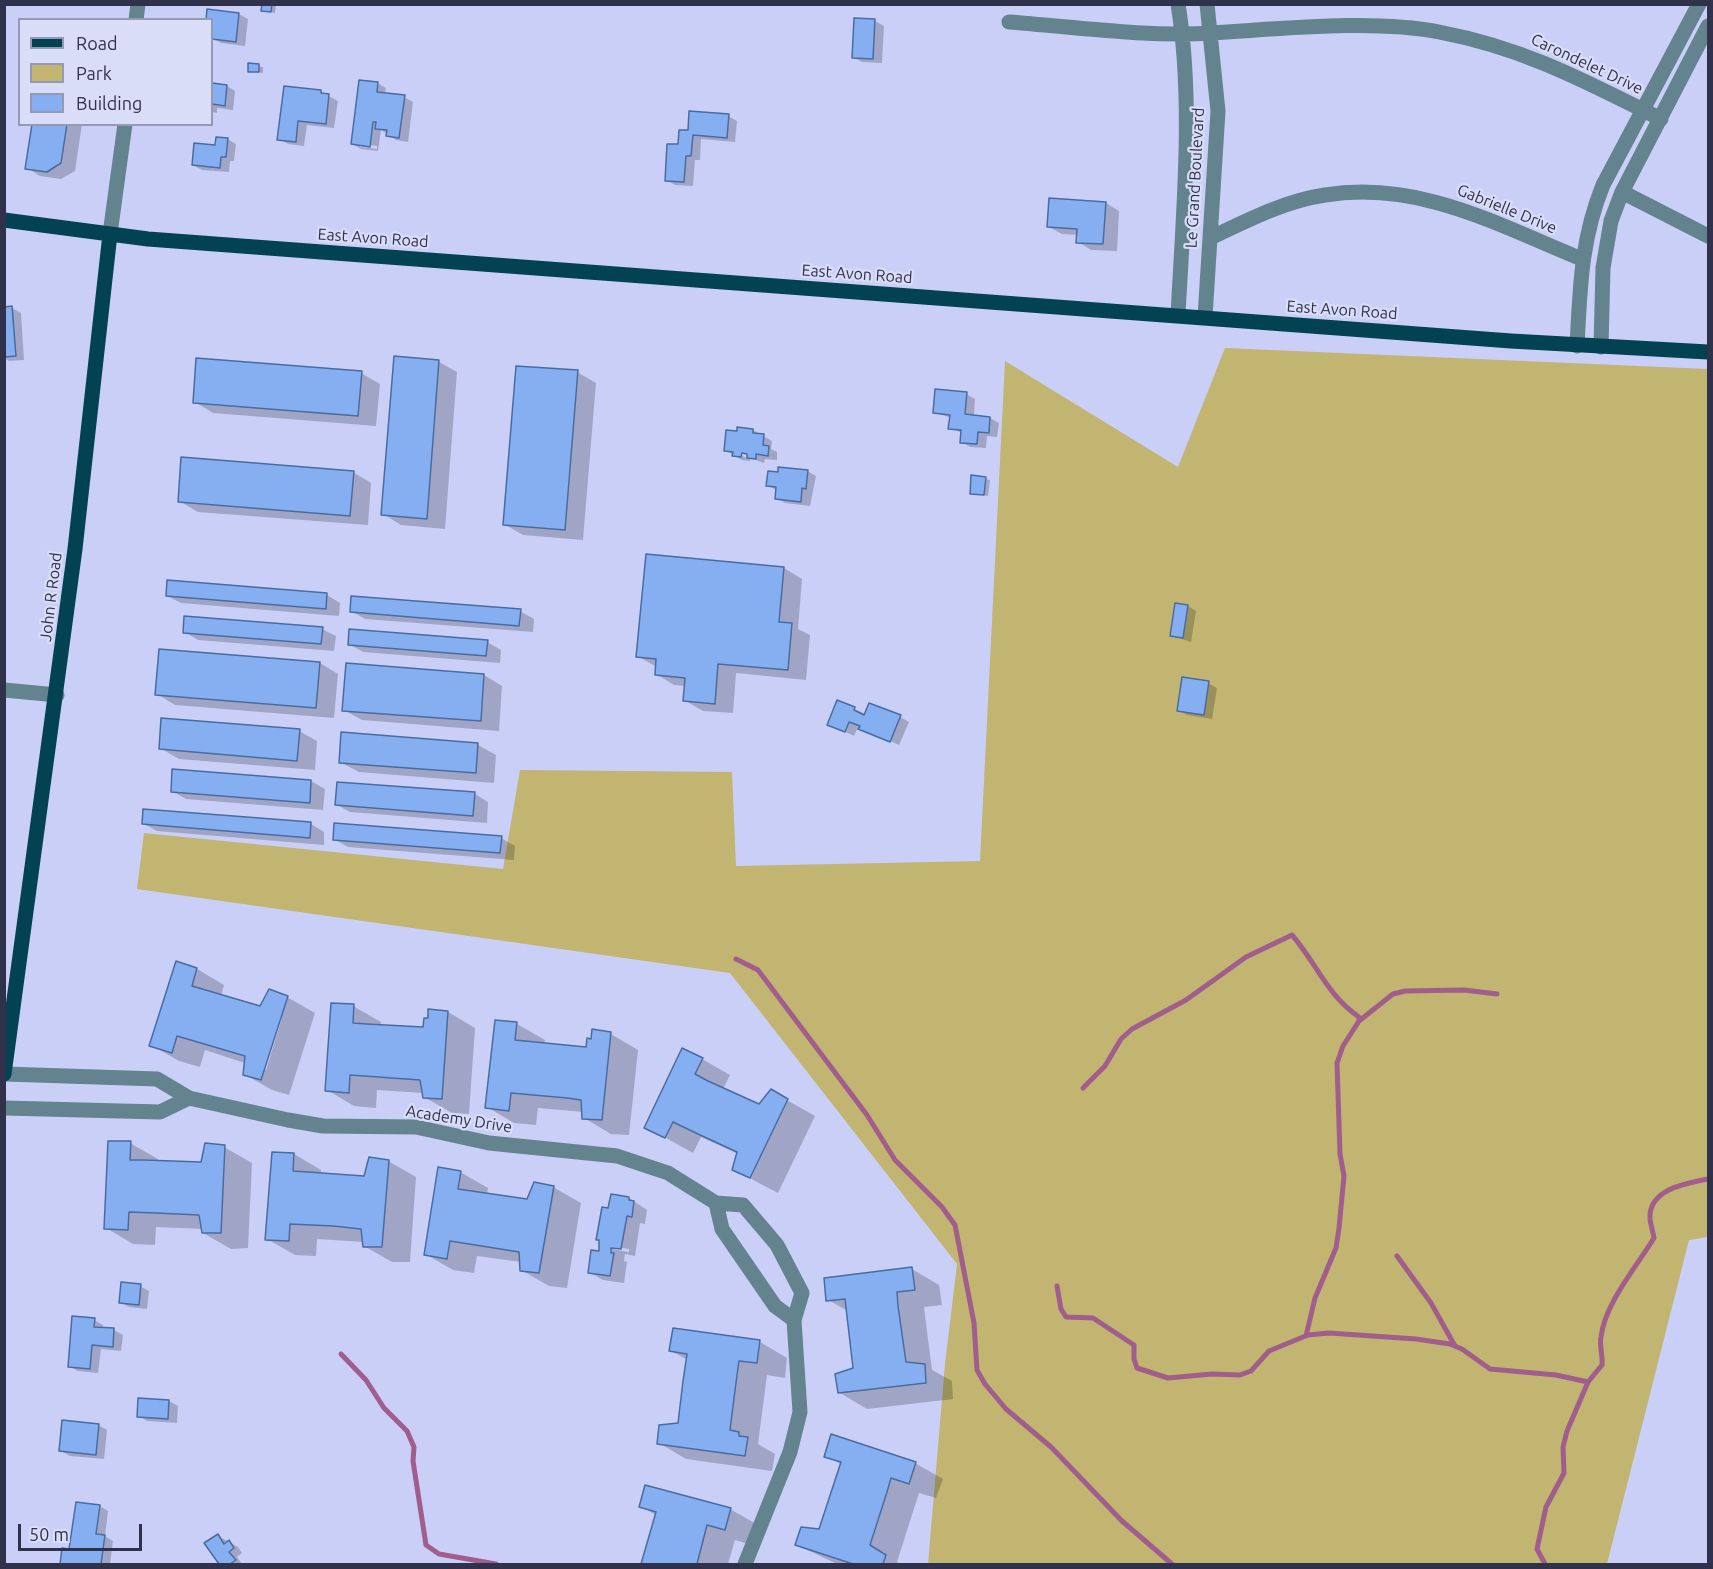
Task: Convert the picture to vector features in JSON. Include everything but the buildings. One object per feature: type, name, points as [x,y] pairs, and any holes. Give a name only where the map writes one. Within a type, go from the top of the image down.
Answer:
[{"type":"main road","name":"East Avon Road","points":[[4,220],[110,234],[1577,346],[1708,352]]},
{"type":"main road","name":"John R Road","points":[[4,1074],[57,695],[110,234]]},
{"type":"street","name":"Le Grand Boulevard","points":[[1178,4],[1183,33],[1186,106],[1178,315]]},
{"type":"street","name":"Le Grand Boulevard","points":[[1205,317],[1218,111],[1207,4]]},
{"type":"street","points":[[1577,346],[1582,259],[1590,217],[1603,185],[1699,4]]},
{"type":"street","name":"Carondelet Drive","points":[[1009,22],[1165,34],[1389,27],[1436,31],[1514,50],[1560,68],[1661,119]]},
{"type":"street","points":[[1602,347],[1606,244],[1622,192],[1708,26]]},
{"type":"street","name":"John R Road","points":[[110,234],[125,126]]},
{"type":"street","points":[[1622,192],[1708,236]]},
{"type":"street","name":"Gabrielle Drive","points":[[1210,238],[1290,204],[1324,195],[1366,193],[1438,201],[1475,213],[1582,259]]},
{"type":"street","points":[[4,690],[57,695]]},
{"type":"street","name":"Academy Drive","points":[[4,1074],[158,1079],[189,1098],[323,1126],[416,1127],[489,1143],[617,1156],[668,1173],[716,1203],[743,1205],[777,1245],[802,1293],[794,1320],[800,1412],[790,1452],[745,1564]]},
{"type":"street","points":[[4,1108],[160,1112],[189,1098]]},
{"type":"street","points":[[716,1203],[722,1229],[775,1306],[794,1320]]},
{"type":"green space","points":[[1225,348],[1708,369],[1708,1237],[1689,1240],[1607,1564],[928,1564],[945,1364],[957,1264],[730,973],[137,889],[144,833],[503,869],[520,770],[732,772],[736,866],[980,861],[1005,361],[1178,467]]},
{"type":"waterway","points":[[1083,1088],[1105,1066],[1121,1039],[1132,1029],[1186,1000],[1246,957],[1292,935],[1330,989],[1359,1017],[1359,1021]]},
{"type":"waterway","points":[[736,959],[758,970],[867,1115],[895,1160],[942,1207],[955,1225],[974,1323],[977,1370],[985,1384],[1006,1409],[1051,1447],[1122,1521],[1172,1564]]},
{"type":"waterway","points":[[1306,1336],[1315,1298],[1336,1248],[1339,1228],[1344,1176],[1340,1154],[1337,1063],[1343,1046],[1359,1021],[1393,994],[1405,991],[1464,990],[1497,994]]},
{"type":"waterway","points":[[1545,1564],[1537,1549],[1546,1507],[1564,1473],[1563,1447],[1567,1431],[1588,1382],[1602,1365],[1601,1340],[1609,1311],[1654,1238],[1650,1219],[1651,1209],[1655,1201],[1670,1189],[1708,1179]]},
{"type":"waterway","points":[[1397,1256],[1431,1303],[1455,1346]]},
{"type":"waterway","points":[[1057,1286],[1061,1309],[1066,1317],[1093,1318],[1134,1345],[1134,1359],[1137,1368],[1168,1378],[1212,1374],[1240,1375],[1251,1371],[1269,1351],[1308,1335],[1329,1333],[1416,1339],[1450,1344],[1462,1349],[1490,1369],[1556,1375],[1588,1382]]},
{"type":"waterway","points":[[341,1354],[366,1380],[384,1408],[407,1431],[414,1447],[413,1461],[426,1545],[439,1554],[496,1564]]}]
